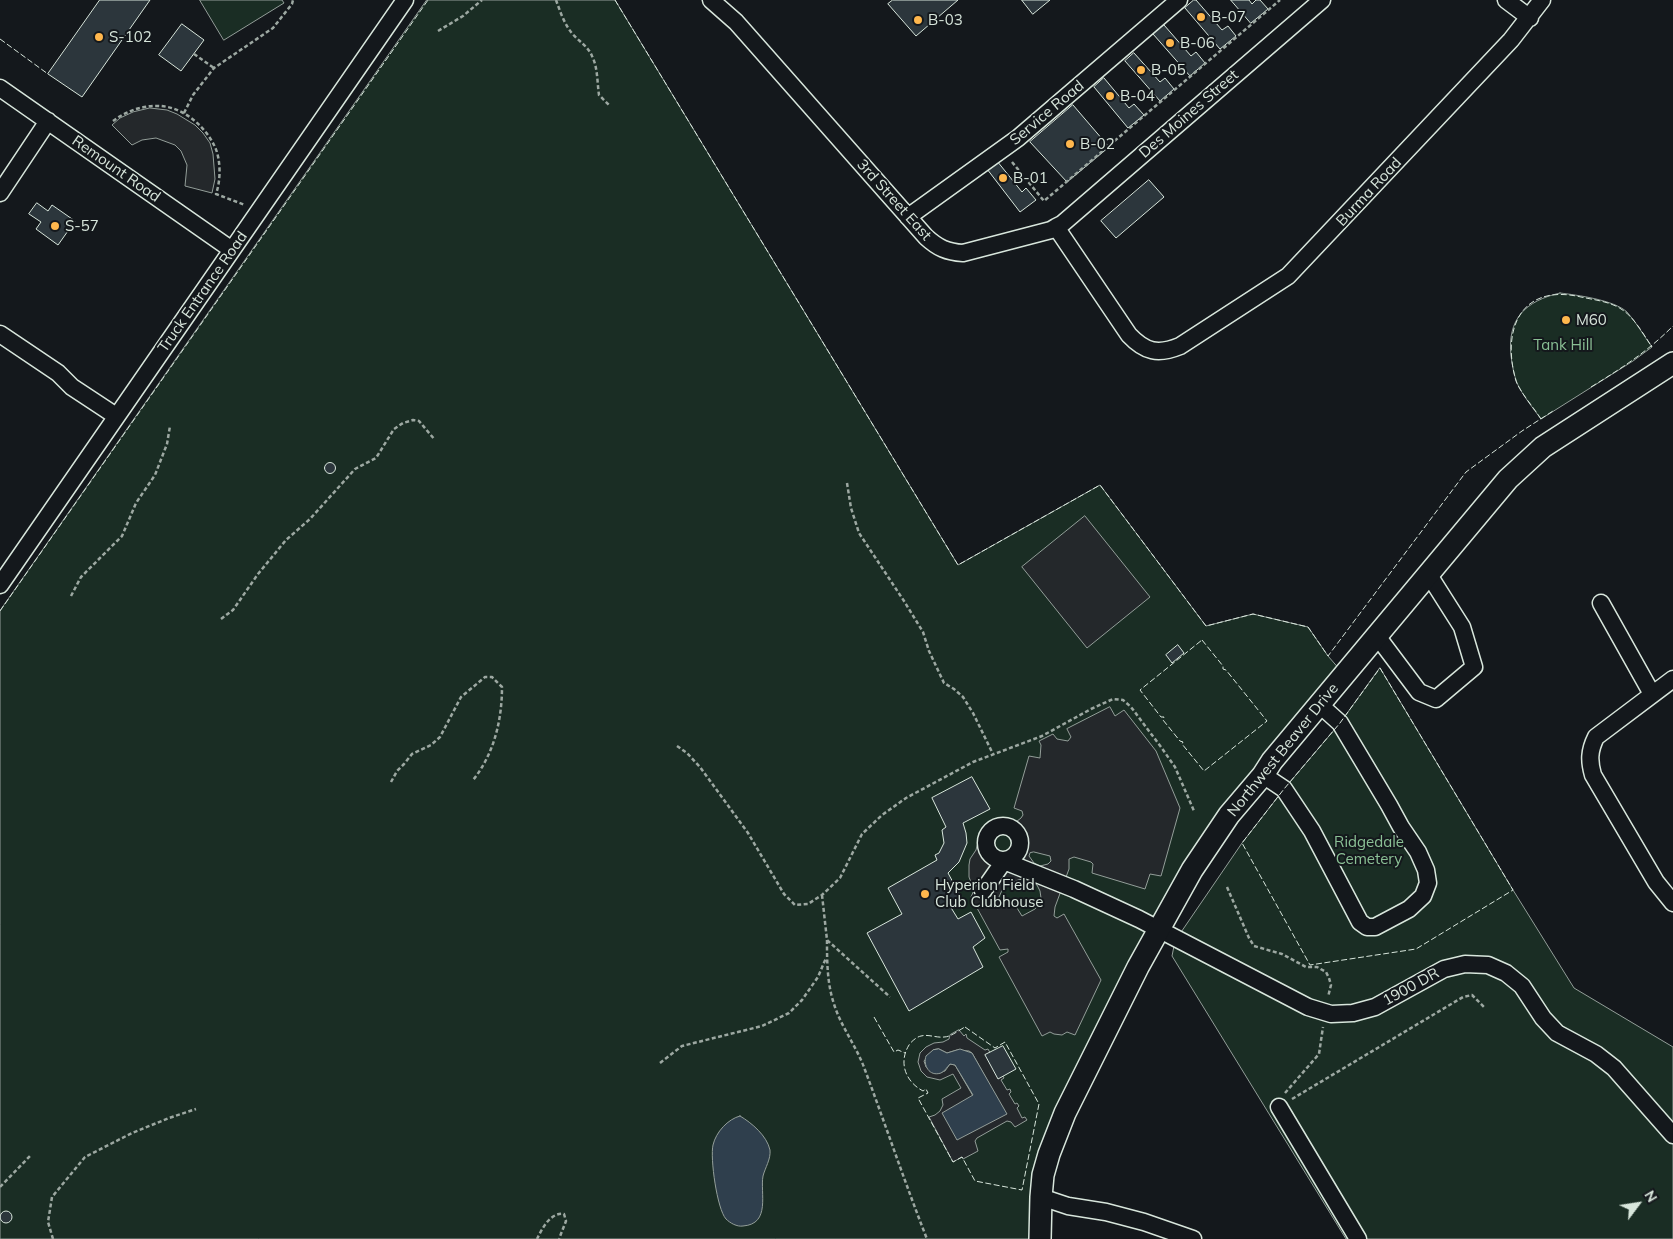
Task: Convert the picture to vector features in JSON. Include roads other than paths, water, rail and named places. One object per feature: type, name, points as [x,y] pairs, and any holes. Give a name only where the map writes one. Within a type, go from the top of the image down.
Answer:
[{"type":"main road","name":"Northwest Beaver Drive","points":[[1040,1239],[1041,1197],[1049,1154],[1065,1113],[1158,929],[1192,870],[1229,815],[1508,479],[1543,447],[1673,363]]},
{"type":"street","name":"Truck Entrance Road","points":[[0,585],[405,0]]},
{"type":"street","name":"Service Road","points":[[908,217],[1046,116],[1179,0]]},
{"type":"street","name":"Des Moines Street","points":[[1056,227],[1062,224],[1322,0]]},
{"type":"street","points":[[1506,0],[1530,18]]},
{"type":"street","name":"Burma Road","points":[[1056,227],[1129,335],[1139,346],[1154,351],[1167,351],[1180,346],[1288,276],[1505,47],[1530,18],[1542,0]]},
{"type":"street","name":"3rd Street East","points":[[721,3],[908,217],[937,247],[949,252],[963,253],[1051,230],[1056,227]]},
{"type":"street","name":"Remount Road","points":[[0,88],[232,250]]},
{"type":"street","points":[[0,193],[48,121]]},
{"type":"street","points":[[0,334],[58,373],[72,387],[116,416]]},
{"type":"street","points":[[1378,636],[1419,692],[1436,699],[1474,667],[1462,627],[1428,575]]},
{"type":"street","points":[[1601,603],[1652,694]]},
{"type":"street","points":[[1673,679],[1596,737],[1591,747],[1589,761],[1593,775],[1656,882],[1673,903]]},
{"type":"street","points":[[1263,775],[1284,789],[1288,795],[1316,839],[1360,922],[1368,927],[1375,927],[1409,909],[1423,896],[1428,883],[1426,870],[1418,852],[1401,827],[1390,805],[1340,723],[1320,705]]},
{"type":"street","name":"1900 DR","points":[[984,891],[1004,861],[1074,889],[1158,929],[1308,1007],[1331,1014],[1353,1014],[1376,1007],[1444,969],[1465,964],[1488,965],[1506,973],[1522,986],[1543,1018],[1557,1033],[1596,1054],[1614,1068],[1673,1135]]},
{"type":"street","points":[[1278,1107],[1358,1239]]},
{"type":"street","points":[[1041,1197],[1068,1206],[1106,1212],[1144,1222],[1193,1239]]},
{"type":"water","points":[[939,1049],[947,1053],[960,1049],[972,1053],[1007,1114],[957,1140],[942,1113],[973,1095],[955,1065],[950,1064],[941,1073],[930,1072],[925,1063],[926,1056],[933,1050]]},
{"type":"water","points":[[740,1116],[754,1126],[762,1135],[770,1150],[762,1183],[761,1214],[758,1220],[752,1224],[741,1226],[729,1222],[723,1213],[715,1183],[712,1161],[713,1145],[720,1131],[731,1120]]},
{"type":"place","name":"B-07","points":[[1201,17]]},
{"type":"place","name":"B-03","points":[[918,20]]},
{"type":"place","name":"S-102","points":[[99,37]]},
{"type":"place","name":"B-06","points":[[1170,43]]},
{"type":"place","name":"B-05","points":[[1141,70]]},
{"type":"place","name":"B-04","points":[[1110,96]]},
{"type":"place","name":"B-02","points":[[1070,144]]},
{"type":"place","name":"B-01","points":[[1003,178]]},
{"type":"place","name":"S-57","points":[[55,226]]},
{"type":"place","name":"M60","points":[[1566,320]]},
{"type":"place","name":"Hyperion Field Club Clubhouse","points":[[925,894]]},
{"type":"park label","name":"Tank Hill","points":[[1563,345]]},
{"type":"park label","name":"Ridgedale Cemetery","points":[[1369,850]]}]
